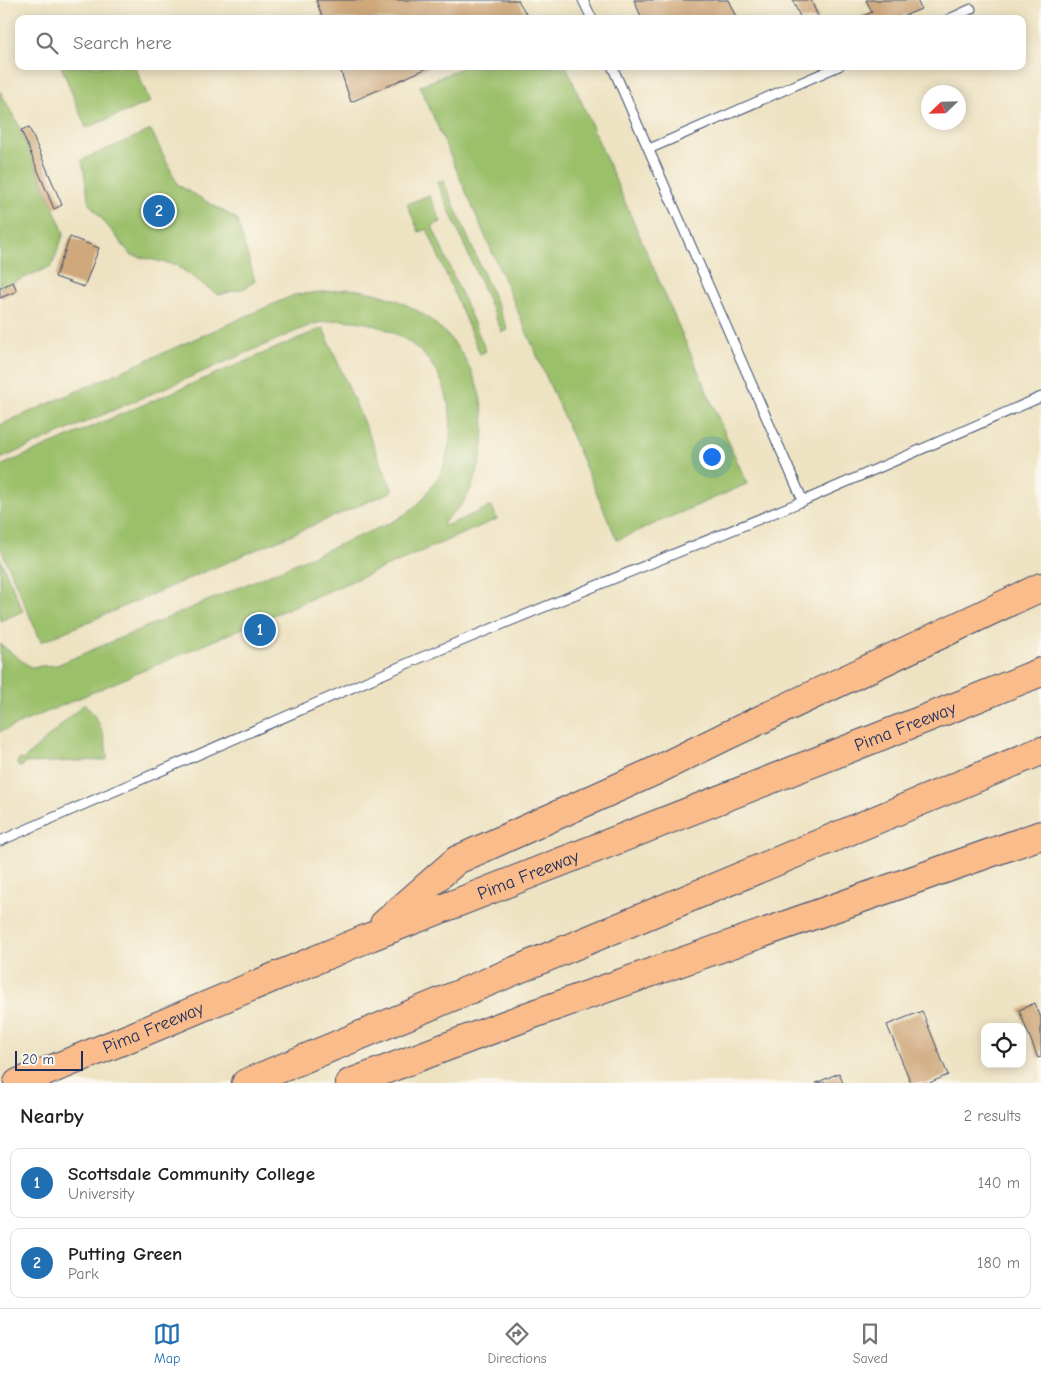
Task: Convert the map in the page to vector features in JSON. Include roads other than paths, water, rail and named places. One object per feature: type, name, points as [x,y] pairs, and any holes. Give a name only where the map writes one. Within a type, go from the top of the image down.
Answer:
[{"type":"highway","points":[[370,937],[457,860],[655,771],[1041,588]]},
{"type":"highway","name":"Pima Freeway","points":[[18,1083],[370,937],[1041,672]]},
{"type":"highway","points":[[246,1083],[1041,751]]},
{"type":"highway","points":[[350,1083],[538,1012],[1041,835]]},
{"type":"lane","points":[[583,0],[590,15]]},
{"type":"lane","points":[[958,15],[971,9]]},
{"type":"lane","points":[[614,70],[803,501]]},
{"type":"lane","points":[[649,149],[830,70]]},
{"type":"lane","points":[[0,841],[420,658],[803,501],[1041,397]]},
{"type":"place","name":"Putting Green","points":[[159,211]]},
{"type":"place","name":"Scottsdale Community College","points":[[260,630]]}]
